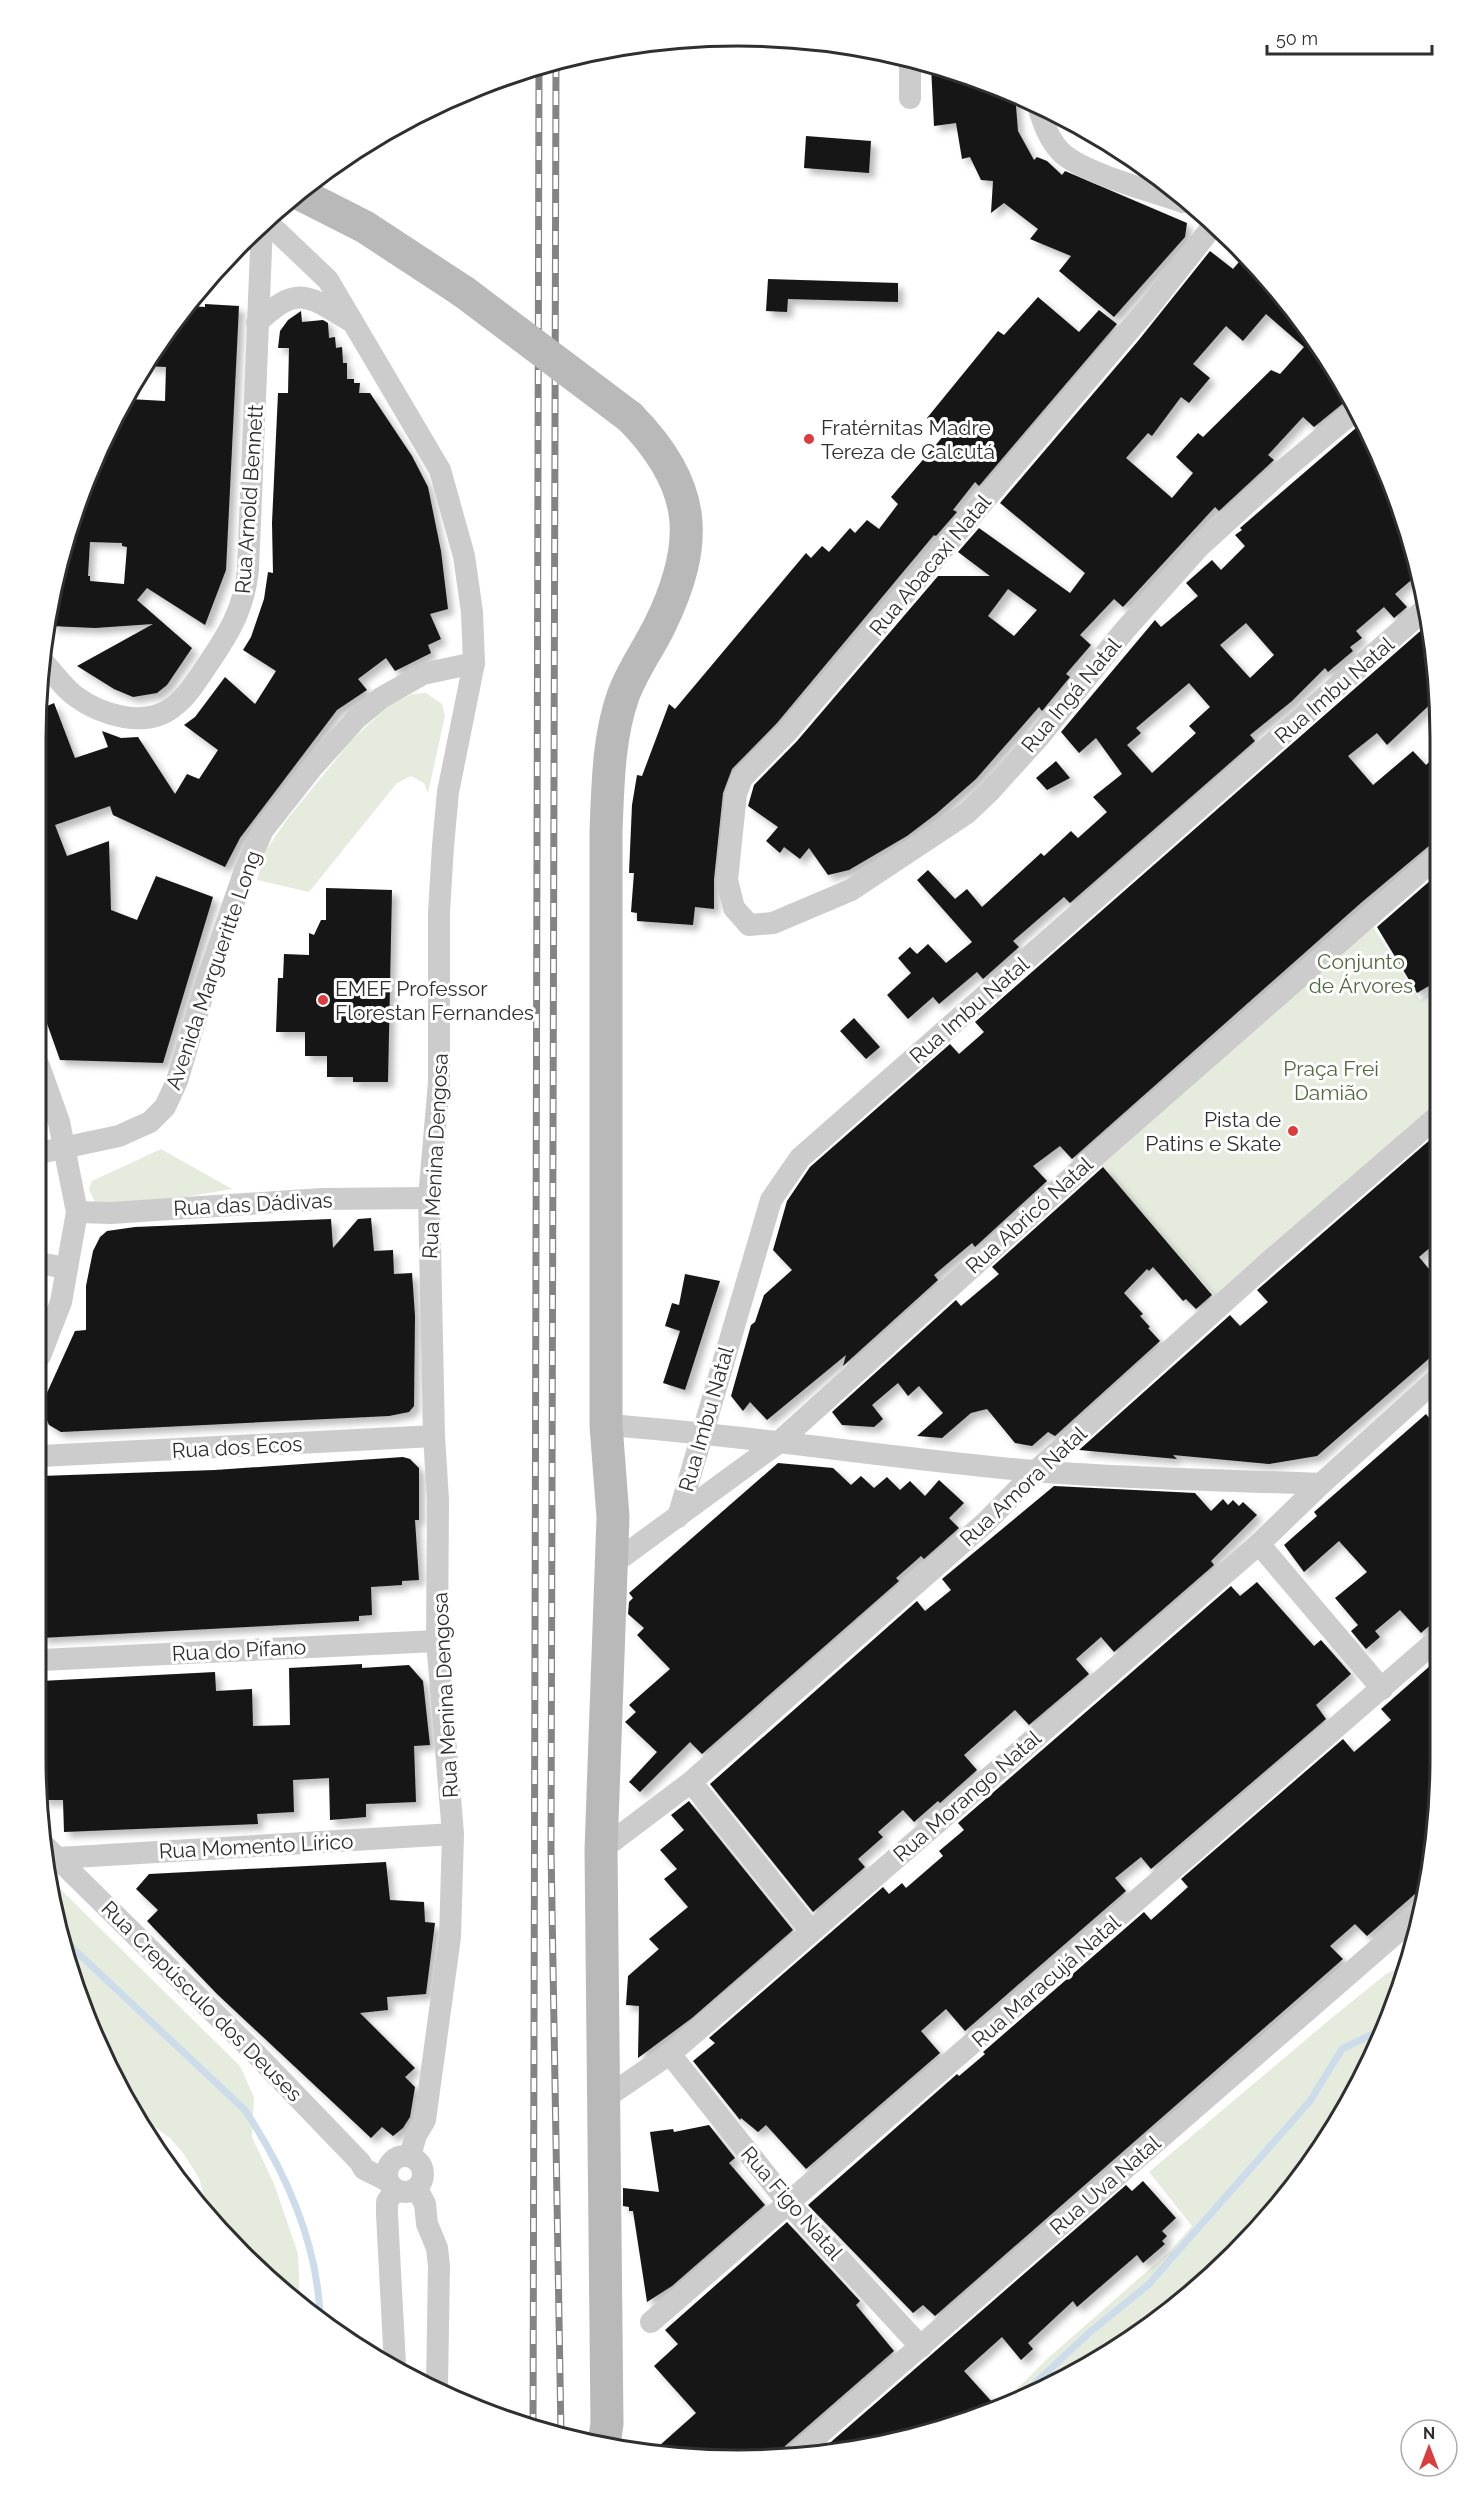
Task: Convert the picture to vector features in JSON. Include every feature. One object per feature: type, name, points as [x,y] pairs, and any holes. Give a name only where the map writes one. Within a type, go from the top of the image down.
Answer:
[{"type":"street","points":[[910,68],[910,98]]},
{"type":"street","points":[[1041,116],[1045,129],[1060,152],[1083,166],[1170,197]]},
{"type":"street","points":[[307,197],[365,227],[465,292],[630,417],[661,451],[681,488],[685,510],[685,549],[675,592],[657,630],[635,666],[622,698],[611,743],[606,831],[606,1425],[613,1517],[601,1850],[608,2437]]},
{"type":"street","name":"Rua Menina Dengosa","points":[[272,227],[328,280],[350,321],[440,470],[464,556],[471,612],[474,663],[448,792],[443,846],[439,912],[439,1082],[429,1198],[434,1436],[438,1500],[437,1641],[453,1834],[450,1937],[423,2127],[425,2145],[403,2176]]},
{"type":"street","name":"Rua Abacaxi Natal","points":[[749,925],[734,908],[727,880],[736,794],[742,778],[787,732],[1142,315],[1209,231]]},
{"type":"street","name":"Rua Arnold Bennett","points":[[50,669],[75,696],[106,711],[136,720],[155,717],[174,707],[194,684],[230,631],[245,596],[248,570],[261,237]]},
{"type":"street","points":[[257,323],[279,302],[291,297],[308,299],[350,321]]},
{"type":"street","name":"Rua Ingá Natal","points":[[749,925],[774,923],[851,890],[967,813],[1039,737],[1124,631],[1192,555],[1281,472],[1350,415]]},
{"type":"street","name":"Rua Imbu Natal","points":[[678,1517],[771,1200],[800,1158],[1419,614]]},
{"type":"street","name":"Avenida Margueritte Long","points":[[46,1151],[119,1136],[150,1122],[165,1107],[177,1081],[207,980],[245,870],[263,830],[311,769],[357,718],[381,698],[423,674],[474,663]]},
{"type":"street","name":"Rua Abricó Natal","points":[[611,1565],[777,1443],[1094,1156],[1430,863]]},
{"type":"street","points":[[46,1088],[65,1147],[77,1212],[65,1268],[61,1302],[46,1341]]},
{"type":"street","name":"Rua Amora Natal","points":[[601,1850],[691,1782],[986,1522],[1036,1471],[1272,1259],[1430,1123]]},
{"type":"street","name":"Rua das Dádivas","points":[[77,1212],[111,1213],[322,1199],[429,1198]]},
{"type":"street","points":[[46,1264],[65,1268]]},
{"type":"street","name":"Rua Morango Natal","points":[[605,2098],[670,2054],[1259,1544],[1430,1385]]},
{"type":"street","points":[[606,1425],[702,1432],[777,1443],[1036,1471],[1321,1484]]},
{"type":"street","name":"Rua dos Ecos","points":[[46,1456],[434,1436]]},
{"type":"street","points":[[1259,1544],[1382,1689]]},
{"type":"street","name":"Rua do Pífano","points":[[46,1660],[437,1641]]},
{"type":"street","name":"Rua Maracujá Natal","points":[[651,2322],[1430,1646]]},
{"type":"street","points":[[691,1782],[811,1931]]},
{"type":"street","name":"Rua Momento Lírico","points":[[52,1850],[453,1834]]},
{"type":"street","name":"Rua Crepúsculo dos Deuses","points":[[53,1853],[360,2162],[403,2176]]},
{"type":"street","name":"Rua Uva Natal","points":[[806,2446],[1080,2205],[1411,1920]]},
{"type":"street","name":"Rua Figo Natal","points":[[670,2054],[789,2204],[921,2347]]},
{"type":"street","points":[[395,2358],[387,2202],[403,2176],[425,2204],[427,2224],[437,2248],[439,2266],[437,2380]]},
{"type":"green space","points":[[426,693],[442,704],[445,716],[428,793],[424,783],[411,776],[397,783],[309,892],[257,880],[266,850],[288,818],[352,740],[389,705],[412,694]]},
{"type":"green space","name":"Praça Frei Damião","points":[[1368,919],[1420,1000],[1430,992],[1430,1123],[1221,1303],[1094,1157]]},
{"type":"green space","points":[[161,1149],[232,1189],[116,1209],[96,1204],[89,1189],[92,1181]]},
{"type":"green space","points":[[59,1888],[240,2066],[254,2097],[252,2137],[275,2186],[298,2254],[300,2293],[249,2247],[218,2214],[205,2198],[199,2178],[170,2138],[152,2125],[139,2104],[99,2022],[70,1937]]},
{"type":"green space","points":[[1398,1968],[1378,2022],[1338,2104],[1288,2179],[1259,2214],[1195,2278],[1160,2307],[1084,2357],[1014,2392],[1047,2359],[1169,2252],[1192,2226],[1149,2172],[1386,1974]]},
{"type":"building","points":[[931,74],[1003,99],[1016,105],[1018,131],[1034,160],[1037,157],[1047,161],[1062,175],[1065,171],[1187,223],[1185,237],[1114,317],[1059,271],[1071,256],[1030,239],[1038,229],[1004,203],[991,213],[993,181],[981,180],[970,157],[962,159],[956,123],[934,126]]},
{"type":"building","points":[[806,136],[871,141],[869,173],[804,168]]},
{"type":"building","points":[[1210,251],[1233,269],[1240,261],[1259,282],[1314,354],[1344,403],[1314,427],[1303,417],[1268,455],[1274,460],[1219,511],[1215,507],[1123,607],[1114,599],[1080,635],[1091,645],[1066,674],[1070,677],[1042,711],[1039,707],[976,779],[936,814],[907,836],[849,870],[828,875],[809,848],[800,859],[784,847],[780,853],[766,841],[778,827],[748,806],[754,785],[797,741],[938,576],[990,576],[958,552],[979,528],[1070,593],[1085,573],[1000,503],[1138,341]],"holes":[[[1266,314],[1304,347],[1280,374],[1271,370],[1203,437],[1198,433],[1176,457],[1193,473],[1172,498],[1126,458],[1148,433],[1152,436],[1181,397],[1189,403],[1210,378],[1193,364],[1226,326],[1243,341]],[[1008,589],[1037,610],[1014,636],[988,616]]]},
{"type":"building","points":[[768,279],[898,283],[898,302],[788,299],[787,312],[766,311]]},
{"type":"building","points":[[1038,297],[1079,332],[1099,310],[1117,324],[979,486],[975,482],[953,510],[957,512],[936,536],[934,535],[777,723],[732,769],[723,793],[714,879],[714,909],[695,907],[693,925],[637,921],[637,913],[631,912],[634,873],[629,873],[632,805],[637,775],[642,776],[669,704],[675,709],[806,553],[811,558],[822,546],[829,552],[850,528],[855,533],[867,520],[879,529],[898,504],[891,497],[945,434],[927,418],[998,331],[1004,335]]},
{"type":"building","points":[[205,304],[239,306],[226,570],[205,625],[147,588],[137,600],[192,648],[167,685],[157,693],[133,697],[114,689],[77,666],[153,624],[95,628],[56,626],[70,559],[99,474],[135,399],[165,401],[166,367],[155,366],[198,307],[205,307]],"holes":[[[90,542],[122,543],[122,546],[127,547],[124,584],[90,581],[90,576],[88,576]]]},
{"type":"building","points":[[301,311],[302,322],[323,320],[328,323],[329,338],[335,337],[336,348],[342,347],[343,363],[347,363],[347,379],[354,379],[354,383],[360,383],[359,393],[370,393],[412,456],[428,487],[441,551],[448,609],[430,614],[441,639],[428,645],[431,653],[395,671],[386,658],[358,679],[367,690],[337,710],[240,838],[225,867],[113,815],[110,806],[55,825],[67,856],[109,841],[111,910],[137,920],[156,876],[213,897],[163,1063],[60,1060],[46,1021],[47,706],[54,703],[75,758],[108,747],[102,731],[121,738],[138,737],[175,794],[187,774],[199,779],[218,750],[184,725],[195,717],[225,677],[255,704],[276,671],[243,650],[251,637],[264,599],[268,572],[273,573],[272,523],[278,393],[288,393],[289,348],[278,348],[280,331],[288,320]]},
{"type":"building","points":[[1357,427],[1378,474],[1407,559],[1412,580],[1395,594],[1407,607],[1394,618],[1384,607],[1356,631],[1362,638],[1350,647],[1353,651],[1328,672],[1325,668],[1292,701],[1250,735],[1255,741],[1070,903],[1064,897],[1013,941],[1019,947],[983,979],[977,972],[939,1004],[933,997],[908,1019],[887,995],[911,973],[898,958],[910,947],[917,954],[928,944],[946,963],[972,942],[917,880],[928,870],[955,899],[967,889],[982,907],[1041,853],[1044,856],[1071,831],[1078,838],[1107,812],[1093,797],[1122,774],[1096,738],[1079,753],[1061,732],[1155,620],[1161,627],[1198,596],[1186,583],[1212,560],[1221,570],[1245,546],[1235,535],[1242,530],[1240,528]],"holes":[[[1246,623],[1274,655],[1250,678],[1220,645]],[[1189,683],[1210,707],[1189,726],[1196,733],[1152,773],[1127,745],[1141,733],[1136,728]]]},
{"type":"building","points":[[1422,630],[1429,705],[1387,745],[1377,733],[1348,756],[1373,785],[1413,751],[1426,765],[1430,761],[1430,845],[1362,902],[1072,1159],[1060,1146],[1033,1166],[1047,1181],[975,1247],[972,1243],[934,1275],[938,1280],[843,1366],[846,1355],[767,1420],[750,1402],[743,1411],[731,1396],[751,1325],[755,1322],[764,1295],[792,1270],[773,1250],[787,1201],[810,1167],[950,1044],[959,1054],[984,1032],[975,1022]]},
{"type":"building","points":[[1056,761],[1070,778],[1047,790],[1036,778]]},
{"type":"building","points":[[1430,881],[1430,985],[1417,993],[1377,927]]},
{"type":"building","points":[[326,888],[392,890],[388,1082],[353,1082],[353,1077],[327,1077],[327,1056],[305,1056],[305,1032],[276,1032],[278,978],[283,978],[284,954],[309,955],[309,933],[314,935],[321,920],[326,920]]},
{"type":"building","points":[[854,1018],[880,1047],[866,1059],[840,1031]]},
{"type":"building","points":[[1430,1140],[1430,1248],[1419,1257],[1430,1270],[1430,1357],[1424,1363],[1317,1456],[1269,1464],[1173,1455],[1177,1459],[1079,1450],[1230,1315],[1240,1326],[1268,1302],[1257,1290]]},
{"type":"building","points":[[1103,1167],[1212,1295],[1196,1309],[1186,1299],[1183,1301],[1153,1267],[1149,1271],[1147,1269],[1124,1293],[1143,1314],[1140,1316],[1160,1341],[1055,1436],[1048,1432],[1032,1446],[1015,1443],[987,1409],[971,1413],[942,1438],[917,1436],[943,1413],[919,1386],[908,1396],[898,1383],[872,1405],[883,1419],[874,1427],[842,1425],[832,1412],[956,1300],[961,1306],[999,1274],[992,1267]]},
{"type":"building","points":[[371,1218],[374,1251],[393,1250],[394,1274],[412,1273],[415,1316],[414,1406],[409,1412],[389,1416],[61,1432],[49,1425],[46,1418],[46,1395],[75,1331],[86,1330],[86,1286],[93,1251],[100,1237],[107,1231],[135,1227],[331,1219],[333,1248],[358,1219]]},
{"type":"building","points":[[685,1274],[720,1281],[685,1390],[663,1383],[680,1331],[665,1326],[672,1303],[679,1305]]},
{"type":"building","points":[[1426,1414],[1430,1419],[1430,1625],[1421,1633],[1400,1610],[1375,1631],[1380,1637],[1366,1649],[1351,1631],[1358,1625],[1335,1598],[1367,1572],[1339,1541],[1304,1572],[1284,1545],[1317,1516],[1314,1512]]},
{"type":"building","points":[[403,1457],[410,1459],[419,1468],[419,1520],[415,1520],[419,1580],[402,1581],[402,1585],[371,1587],[372,1615],[359,1616],[359,1621],[46,1638],[46,1476],[215,1470]]},
{"type":"building","points":[[778,1463],[833,1468],[851,1485],[861,1476],[874,1488],[887,1477],[900,1490],[910,1481],[925,1496],[939,1480],[964,1503],[949,1518],[959,1528],[924,1559],[921,1556],[896,1578],[899,1581],[702,1754],[690,1742],[640,1792],[629,1782],[657,1752],[625,1722],[636,1712],[629,1705],[670,1669],[637,1635],[644,1628],[628,1614],[629,1602],[633,1598],[629,1593]]},
{"type":"building","points":[[1054,1486],[1195,1493],[1211,1511],[1223,1499],[1228,1505],[1233,1500],[1239,1506],[1243,1502],[1257,1515],[1211,1561],[1214,1565],[1114,1652],[1101,1637],[1076,1659],[1089,1674],[1029,1725],[1015,1710],[964,1755],[977,1770],[940,1803],[938,1801],[914,1822],[903,1810],[878,1832],[883,1837],[858,1859],[865,1867],[813,1912],[710,1784],[917,1601],[925,1611],[951,1590],[942,1579]]},
{"type":"building","points":[[1257,1582],[1314,1646],[1321,1640],[1351,1674],[1316,1705],[1326,1719],[1151,1869],[1141,1857],[1115,1878],[1126,1891],[965,2031],[946,2009],[921,2031],[940,2053],[806,2169],[766,2125],[758,2132],[741,2118],[740,2120],[693,2061],[715,2043],[709,2038],[883,1887],[889,1894],[902,1883],[906,1888],[943,1856],[939,1851],[964,1830],[958,1823],[1231,1586],[1240,1596]]},
{"type":"building","points":[[362,1664],[362,1668],[409,1665],[423,1681],[430,1745],[414,1746],[416,1802],[366,1804],[366,1817],[330,1820],[329,1778],[293,1780],[294,1812],[257,1814],[258,1824],[64,1832],[63,1800],[48,1800],[46,1681],[215,1672],[216,1691],[252,1689],[253,1726],[290,1725],[289,1668]]},
{"type":"building","points":[[1430,1666],[1429,1803],[1425,1848],[1417,1892],[1367,1936],[1355,1924],[1330,1946],[1343,1959],[935,2316],[923,2305],[913,2313],[808,2205],[957,2074],[959,2076],[985,2054],[983,2052],[1144,1912],[1151,1920],[1188,1887],[1181,1879],[1343,1739],[1354,1752],[1391,1720],[1381,1709]]},
{"type":"building","points":[[689,1801],[793,1930],[692,2018],[638,2058],[639,2006],[626,2005],[628,1976],[659,1949],[649,1939],[688,1907],[664,1879],[677,1869],[660,1850],[684,1830],[671,1815]]},
{"type":"building","points":[[386,1862],[390,1900],[424,1902],[425,1922],[435,1923],[426,1994],[387,1997],[388,2010],[360,2013],[415,2068],[405,2077],[415,2087],[410,2117],[403,2128],[393,2136],[382,2127],[371,2138],[217,1994],[147,1921],[158,1910],[136,1889],[149,1874]]},
{"type":"building","points":[[709,2125],[735,2158],[729,2163],[765,2205],[672,2286],[647,2302],[633,2211],[623,2206],[623,2188],[659,2192],[650,2132],[673,2129],[674,2132]]},
{"type":"building","points":[[1143,2181],[1176,2218],[1162,2231],[1167,2236],[1162,2241],[1165,2244],[1143,2263],[1137,2255],[1077,2307],[1073,2301],[1028,2343],[1033,2349],[1021,2360],[1002,2337],[964,2371],[992,2401],[918,2426],[829,2444],[1126,2185],[1132,2191]]},
{"type":"building","points":[[787,2222],[860,2301],[856,2305],[894,2351],[784,2448],[738,2450],[660,2445],[696,2413],[654,2366],[678,2344],[665,2330]]},
{"type":"waterway","points":[[74,1949],[245,2110],[260,2133],[297,2209],[313,2263],[319,2309]]},
{"type":"waterway","points":[[1037,2382],[1090,2332],[1148,2285],[1310,2101],[1342,2049],[1373,2034]]},
{"type":"railway","points":[[556,71],[551,1849],[561,2426]]},
{"type":"railway","points":[[533,2418],[539,76]]},
{"type":"place","name":"Fratérnitas Madre Tereza de Calcutá","points":[[809,439]]},
{"type":"place","name":"EMEF Professor Florestan Fernandes","points":[[323,1000]]},
{"type":"place","name":"Pista de Patins e Skate","points":[[1293,1131]]},
{"type":"park label","name":"Conjunto de Árvores","points":[[1361,973]]}]
